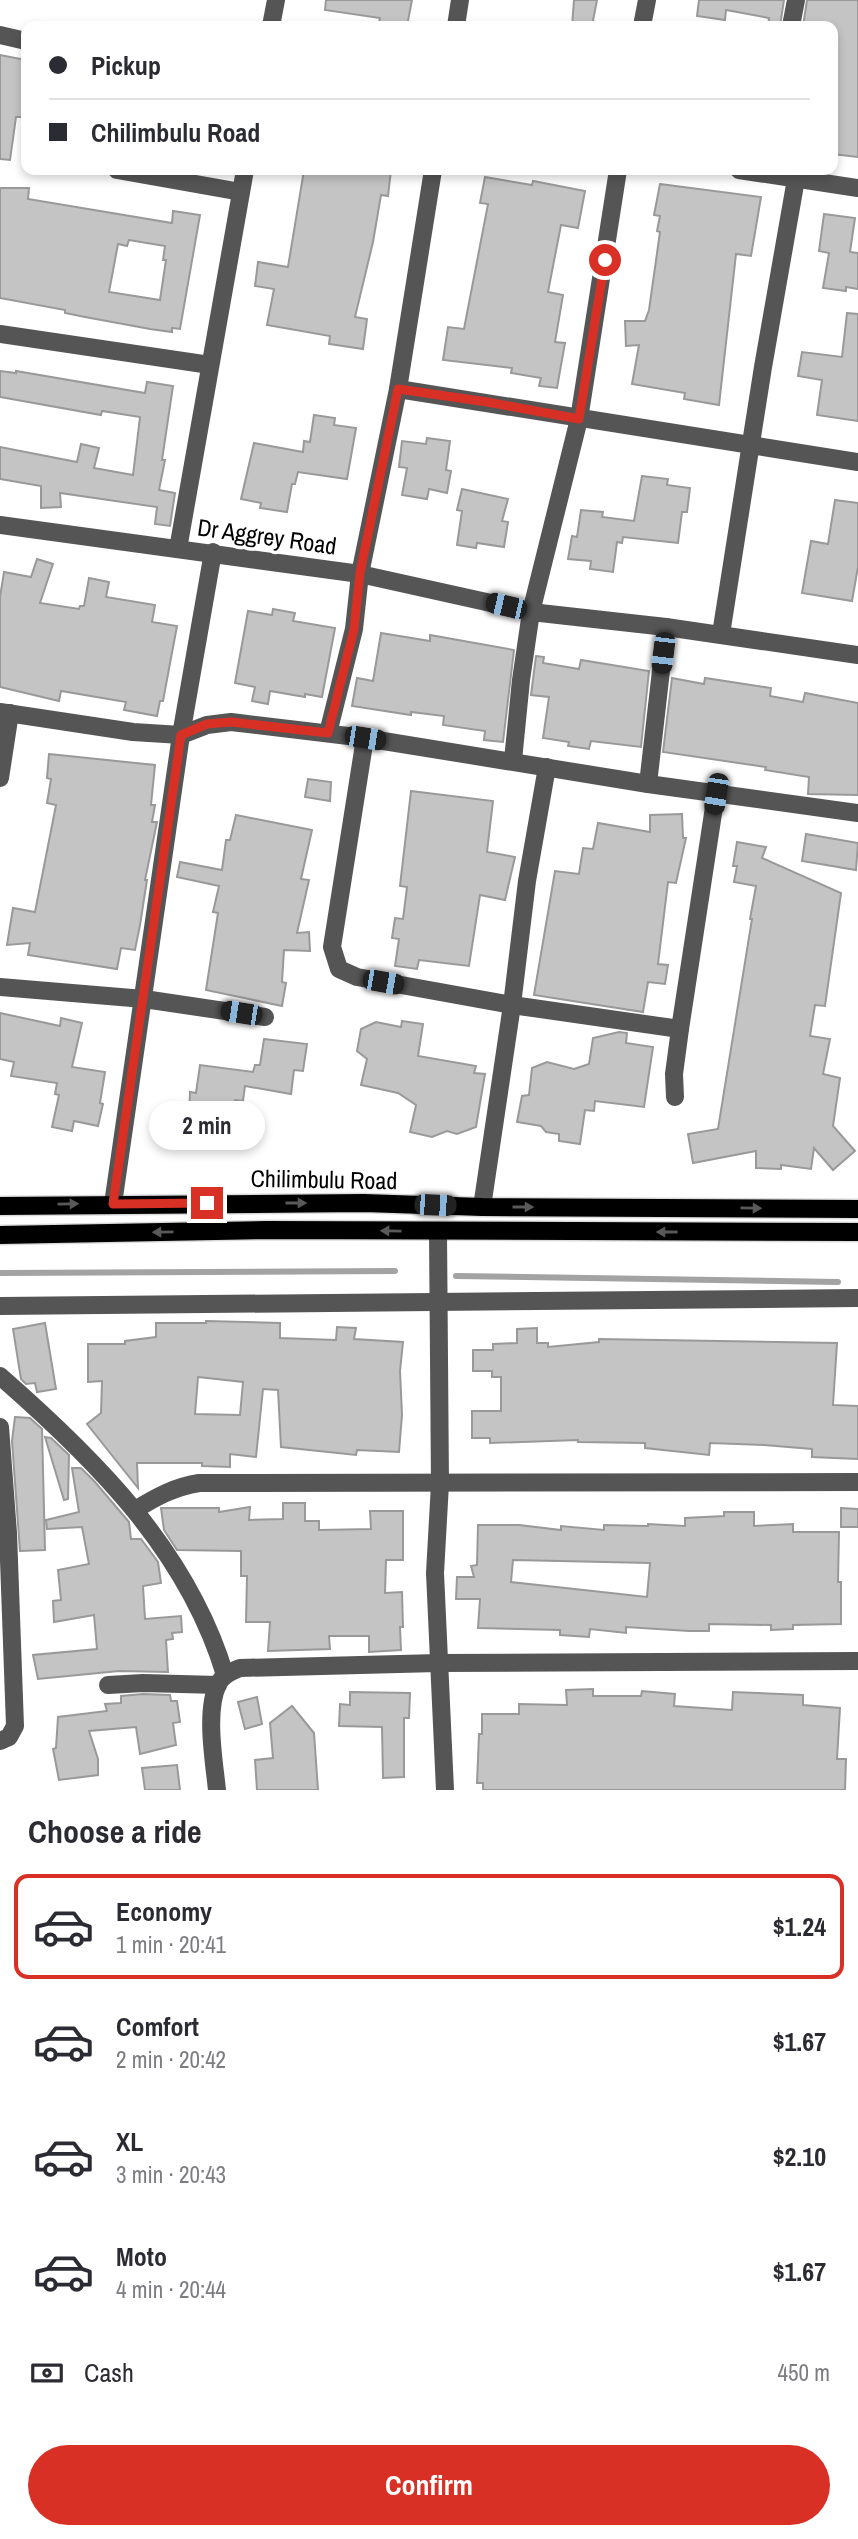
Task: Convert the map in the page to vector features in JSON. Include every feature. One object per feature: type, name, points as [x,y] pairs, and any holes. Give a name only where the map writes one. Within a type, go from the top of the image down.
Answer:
[{"type":"main road","name":"Chilimbulu Road","points":[[0,1206],[364,1203],[482,1207],[858,1209]]},
{"type":"main road","points":[[0,1235],[267,1230],[858,1233]]},
{"type":"street","points":[[272,21],[276,0]]},
{"type":"street","points":[[457,21],[460,0]]},
{"type":"street","points":[[643,21],[647,0]]},
{"type":"street","points":[[793,21],[796,0]]},
{"type":"street","points":[[0,35],[21,40]]},
{"type":"street","points":[[145,175],[241,192]]},
{"type":"street","points":[[178,549],[244,175]]},
{"type":"street","points":[[328,733],[354,629],[360,573],[398,389],[432,175]]},
{"type":"street","points":[[513,761],[530,612],[579,419],[617,175]]},
{"type":"street","points":[[782,175],[858,188]]},
{"type":"street","points":[[722,634],[765,355],[796,179]]},
{"type":"street","points":[[0,334],[210,365]]},
{"type":"street","points":[[398,389],[858,462]]},
{"type":"street","name":"Dr Aggrey Road","points":[[0,525],[360,573],[530,612],[722,634],[858,655]]},
{"type":"street","points":[[113,1204],[181,735],[213,552]]},
{"type":"street","points":[[648,784],[666,627]]},
{"type":"street","points":[[0,778],[5,713],[133,732],[181,735],[207,724],[231,722],[365,738],[648,784],[858,813]]},
{"type":"street","points":[[365,738],[332,947],[339,969],[356,977],[512,1005],[680,1029]]},
{"type":"street","points":[[482,1207],[527,881],[547,767]]},
{"type":"street","points":[[675,1097],[674,1074],[680,1029],[716,794]]},
{"type":"street","points":[[0,987],[144,999],[265,1017]]},
{"type":"street","points":[[438,1232],[440,1484],[435,1573],[445,1790]]},
{"type":"street","points":[[0,1306],[858,1298]]},
{"type":"street","points":[[0,1376],[56,1425],[135,1510],[173,1561],[204,1615],[221,1680],[213,1706],[212,1734],[217,1790]]},
{"type":"street","points":[[0,1427],[8,1533],[15,1726],[9,1737],[0,1741]]},
{"type":"street","points":[[135,1510],[162,1493],[199,1483],[858,1482]]},
{"type":"street","points":[[107,1685],[221,1680],[240,1668],[438,1663],[858,1661]]},
{"type":"building","points":[[326,0],[412,0],[408,21],[379,21],[380,18],[325,10]]},
{"type":"building","points":[[574,0],[597,0],[593,21],[572,21]]},
{"type":"building","points":[[699,0],[784,0],[781,21],[769,21],[769,18],[726,10],[725,20],[697,16]]},
{"type":"building","points":[[807,0],[858,0],[858,157],[838,155],[838,21],[804,21]]},
{"type":"building","points":[[0,55],[21,59],[21,117],[16,117],[10,160],[0,159]]},
{"type":"building","points":[[303,175],[390,175],[388,196],[381,195],[355,317],[367,319],[363,349],[329,344],[330,336],[267,325],[274,289],[255,286],[258,262],[288,267]]},
{"type":"building","points":[[485,177],[532,185],[533,181],[585,191],[578,228],[561,225],[548,292],[563,295],[555,342],[565,343],[557,388],[539,386],[541,378],[511,373],[512,368],[443,360],[448,327],[464,329],[488,204],[480,203]]},
{"type":"building","points":[[660,184],[761,197],[751,256],[736,254],[719,405],[684,399],[685,393],[632,384],[639,345],[626,346],[625,321],[645,321],[649,310],[660,232],[657,231],[660,216],[654,215]]},
{"type":"building","points":[[0,188],[29,188],[28,199],[172,223],[173,211],[200,215],[180,329],[172,328],[172,332],[150,329],[0,298]],"holes":[[[129,240],[165,246],[163,260],[166,260],[160,300],[109,292],[118,244],[127,246]]]},
{"type":"building","points":[[824,214],[855,218],[850,252],[858,253],[858,289],[846,287],[846,291],[823,288],[829,253],[819,251]]},
{"type":"building","points":[[847,313],[858,314],[858,421],[817,415],[822,380],[798,376],[802,352],[842,357]]},
{"type":"building","points":[[0,371],[16,371],[145,393],[147,382],[173,386],[159,490],[175,493],[170,526],[155,524],[157,507],[60,493],[61,507],[41,508],[41,486],[0,479],[0,447],[77,462],[81,444],[99,448],[94,468],[133,475],[140,417],[102,411],[101,415],[0,397]]},
{"type":"building","points":[[314,415],[335,418],[334,425],[356,428],[347,479],[298,472],[295,484],[292,484],[287,512],[260,508],[261,503],[241,499],[254,443],[303,452],[304,441],[310,442]]},
{"type":"building","points":[[427,438],[450,441],[446,470],[451,471],[447,493],[429,489],[427,499],[402,495],[407,468],[399,467],[402,441],[426,444]]},
{"type":"building","points":[[642,476],[668,479],[667,485],[690,488],[687,512],[682,512],[678,543],[623,537],[622,543],[617,542],[613,572],[590,569],[591,561],[568,559],[572,536],[577,537],[581,510],[603,512],[602,517],[634,521]]},
{"type":"building","points":[[462,489],[508,499],[502,521],[508,522],[504,547],[477,543],[476,548],[457,545],[462,511],[457,510]]},
{"type":"building","points":[[835,500],[858,503],[858,567],[852,601],[802,593],[811,541],[828,544]]},
{"type":"building","points":[[37,559],[53,564],[40,603],[79,609],[84,606],[89,578],[109,582],[106,597],[155,605],[152,622],[177,626],[163,701],[160,701],[157,716],[124,710],[126,702],[61,691],[59,701],[0,687],[0,597],[4,572],[31,577]]},
{"type":"building","points":[[273,609],[295,613],[293,621],[335,628],[322,697],[270,691],[268,704],[252,701],[255,687],[235,683],[248,611],[272,615]]},
{"type":"building","points":[[381,633],[430,641],[430,635],[514,650],[503,742],[484,740],[485,731],[443,725],[444,716],[411,712],[411,715],[352,706],[357,678],[373,681]]},
{"type":"building","points":[[536,656],[544,657],[543,663],[579,669],[581,660],[649,671],[641,747],[591,741],[589,749],[568,746],[569,742],[543,738],[549,697],[531,695]]},
{"type":"building","points":[[672,678],[704,684],[705,678],[771,688],[770,696],[803,702],[805,693],[858,703],[858,795],[808,794],[809,777],[765,770],[766,767],[663,752]]},
{"type":"building","points":[[49,754],[155,765],[151,805],[155,805],[152,822],[157,822],[145,880],[140,925],[135,950],[121,948],[117,969],[28,955],[30,943],[7,945],[13,908],[35,912],[56,805],[47,803],[51,779],[47,778]]},
{"type":"building","points":[[308,779],[331,782],[330,801],[305,797]]},
{"type":"building","points":[[411,791],[493,801],[487,852],[515,857],[505,900],[480,895],[469,966],[419,960],[417,969],[395,966],[399,939],[392,938],[395,918],[403,919],[407,887],[400,886]]},
{"type":"building","points":[[682,814],[683,838],[686,838],[676,883],[668,882],[658,964],[668,965],[665,984],[648,982],[643,1012],[534,995],[555,871],[579,874],[583,848],[593,849],[598,823],[650,832],[650,815]]},
{"type":"building","points":[[236,815],[312,830],[301,879],[309,880],[297,933],[309,932],[310,951],[284,950],[282,982],[286,983],[282,1006],[206,990],[218,913],[213,912],[219,886],[177,877],[180,862],[222,870],[226,840],[230,840]]},
{"type":"building","points":[[806,834],[858,843],[856,870],[802,861]]},
{"type":"building","points":[[737,842],[766,847],[762,858],[841,893],[825,1006],[815,1005],[810,1036],[830,1039],[823,1074],[840,1078],[833,1126],[855,1151],[833,1170],[814,1148],[811,1169],[781,1165],[781,1169],[756,1168],[756,1151],[693,1163],[688,1134],[718,1129],[752,919],[756,886],[734,882],[737,866],[733,866]]},
{"type":"building","points":[[0,1013],[60,1026],[61,1018],[82,1023],[72,1067],[105,1072],[100,1103],[103,1104],[98,1126],[74,1121],[72,1131],[52,1127],[59,1095],[55,1094],[57,1083],[11,1076],[14,1062],[0,1059]]},
{"type":"building","points":[[402,1021],[423,1024],[418,1056],[476,1066],[474,1073],[485,1074],[476,1127],[457,1134],[447,1131],[432,1137],[410,1132],[416,1105],[398,1093],[361,1085],[367,1059],[357,1051],[361,1029],[376,1022],[401,1027]]},
{"type":"building","points":[[619,1032],[627,1033],[626,1043],[653,1047],[644,1107],[595,1101],[594,1111],[585,1110],[580,1144],[559,1141],[559,1134],[546,1132],[541,1126],[517,1122],[522,1096],[529,1095],[532,1068],[547,1062],[574,1069],[589,1064],[593,1038]]},
{"type":"building","points":[[264,1039],[307,1044],[303,1071],[294,1070],[291,1094],[245,1086],[243,1101],[235,1100],[233,1127],[209,1126],[210,1117],[189,1116],[190,1092],[196,1093],[200,1065],[253,1072],[255,1065],[260,1065]]},
{"type":"building","points":[[45,1323],[56,1389],[37,1392],[35,1383],[26,1384],[21,1379],[13,1329]]},
{"type":"building","points":[[156,1323],[280,1323],[280,1338],[336,1340],[337,1327],[356,1328],[354,1339],[403,1342],[399,1452],[357,1450],[356,1455],[281,1447],[278,1390],[263,1389],[256,1457],[230,1454],[230,1467],[202,1466],[202,1463],[137,1463],[138,1488],[87,1424],[101,1413],[102,1381],[88,1382],[88,1344],[125,1344],[125,1341],[156,1337]],"holes":[[[198,1377],[243,1382],[240,1415],[195,1414]]]},
{"type":"building","points":[[537,1328],[537,1343],[548,1343],[548,1347],[599,1342],[599,1339],[837,1343],[833,1405],[858,1406],[858,1459],[812,1457],[812,1449],[764,1445],[710,1443],[709,1455],[645,1448],[645,1443],[578,1440],[490,1443],[490,1438],[472,1438],[472,1411],[501,1411],[501,1377],[492,1377],[492,1371],[473,1371],[473,1350],[493,1350],[493,1344],[517,1343],[517,1329]]},
{"type":"building","points":[[15,1417],[30,1418],[42,1429],[45,1550],[20,1551],[12,1441]]},
{"type":"building","points":[[45,1437],[51,1438],[69,1455],[68,1499],[64,1500]]},
{"type":"building","points":[[72,1468],[81,1468],[95,1482],[129,1522],[131,1539],[141,1539],[158,1562],[161,1583],[143,1586],[145,1619],[181,1616],[182,1632],[172,1633],[173,1639],[166,1640],[168,1672],[119,1671],[38,1679],[33,1655],[97,1649],[94,1615],[54,1622],[53,1601],[61,1600],[58,1570],[89,1564],[82,1527],[47,1529],[46,1520],[79,1512]]},
{"type":"building","points":[[283,1503],[305,1503],[305,1521],[319,1521],[319,1530],[371,1529],[370,1511],[403,1511],[403,1560],[386,1560],[385,1593],[402,1592],[401,1650],[369,1652],[369,1636],[329,1636],[330,1649],[268,1651],[270,1622],[246,1622],[247,1576],[241,1576],[241,1551],[177,1550],[164,1530],[161,1508],[219,1508],[219,1512],[250,1507],[249,1520],[283,1519]]},
{"type":"building","points":[[841,1508],[858,1509],[858,1527],[841,1527]]},
{"type":"building","points":[[724,1512],[754,1512],[754,1526],[793,1524],[793,1532],[839,1532],[841,1624],[793,1625],[793,1629],[771,1630],[771,1625],[709,1624],[709,1631],[626,1627],[626,1633],[590,1629],[589,1637],[560,1635],[560,1630],[478,1628],[480,1599],[456,1599],[457,1577],[474,1577],[471,1566],[477,1565],[478,1525],[519,1525],[561,1530],[561,1526],[604,1530],[604,1525],[685,1526],[685,1518],[724,1516]],"holes":[[[513,1560],[650,1563],[647,1597],[511,1582]]]},
{"type":"building","points":[[593,1689],[593,1696],[641,1696],[642,1691],[675,1694],[674,1706],[732,1710],[733,1692],[803,1695],[803,1705],[840,1708],[837,1759],[846,1759],[845,1790],[483,1790],[483,1783],[477,1783],[482,1714],[519,1714],[519,1704],[567,1705],[566,1690]]},
{"type":"building","points":[[350,1692],[410,1693],[409,1718],[404,1718],[404,1777],[383,1778],[382,1727],[339,1726],[340,1704],[350,1705]]},
{"type":"building","points":[[170,1695],[171,1701],[177,1701],[180,1722],[173,1723],[176,1745],[140,1754],[136,1727],[89,1731],[98,1759],[98,1775],[59,1780],[53,1749],[56,1748],[58,1717],[107,1711],[105,1704],[121,1703],[121,1696]]},
{"type":"building","points":[[257,1697],[262,1724],[245,1729],[238,1702]]},
{"type":"building","points":[[292,1706],[314,1733],[318,1790],[257,1790],[255,1760],[273,1758],[270,1723]]},
{"type":"building","points":[[177,1765],[180,1790],[145,1790],[142,1768]]},
{"type":"waterway","points":[[0,1273],[395,1271]]},
{"type":"waterway","points":[[456,1276],[838,1282]]},
{"type":"route","points":[[207,1203],[113,1204],[181,735],[207,724],[231,722],[328,733],[354,629],[360,573],[398,389],[579,419],[605,260]]}]
